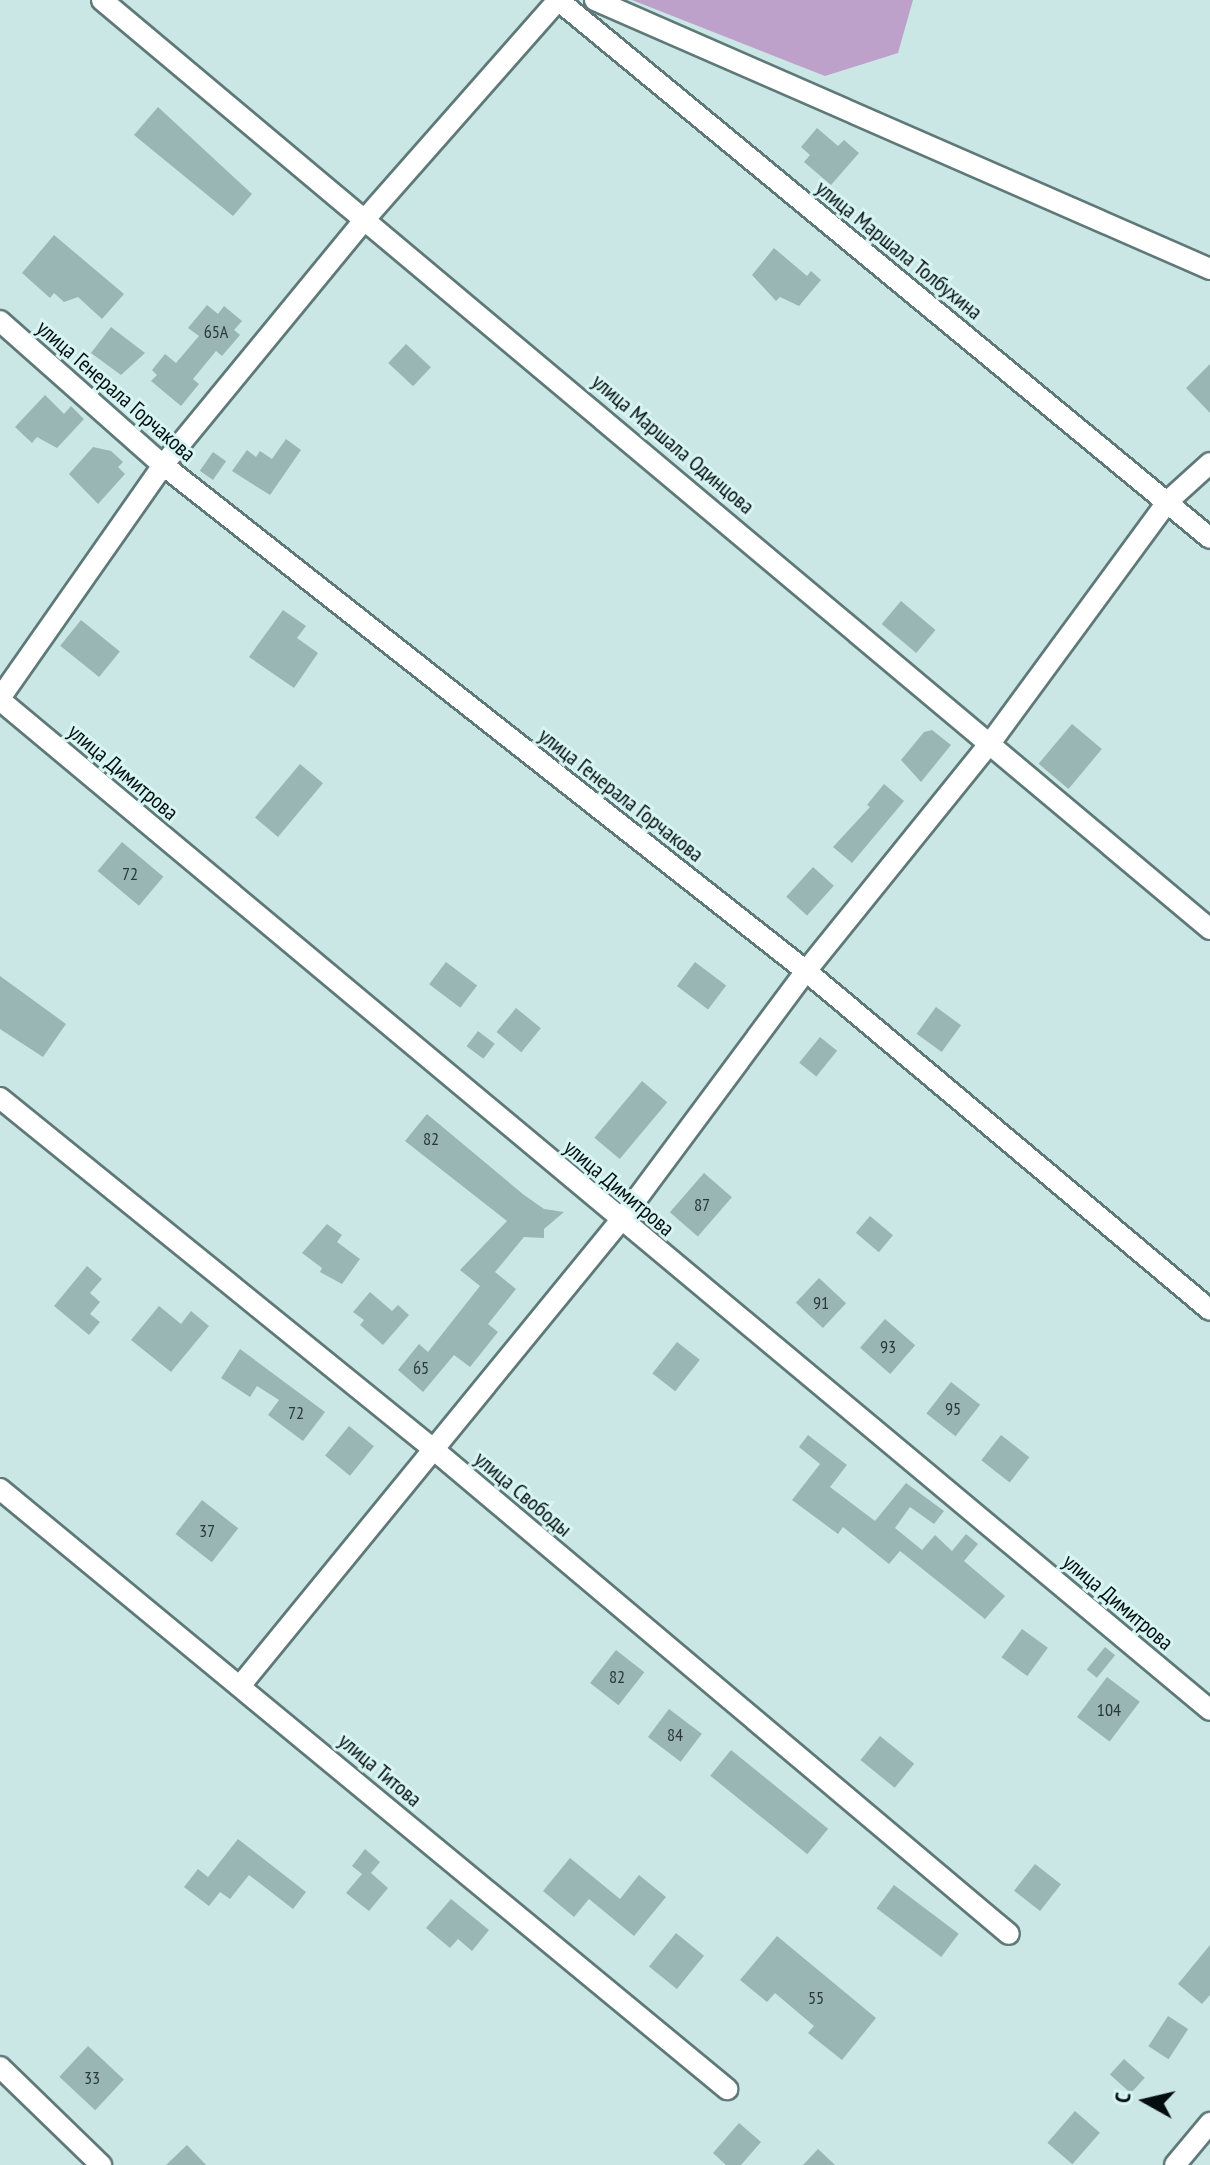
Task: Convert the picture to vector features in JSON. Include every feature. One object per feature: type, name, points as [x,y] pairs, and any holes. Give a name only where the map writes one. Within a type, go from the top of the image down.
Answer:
[{"type":"street","name":"улица Маршала Одинцова","points":[[102,0],[991,742],[1210,929]]},
{"type":"street","points":[[0,699],[163,465],[366,218],[558,0]]},
{"type":"street","name":"улица Маршала Толбухина","points":[[558,0],[1210,538]]},
{"type":"street","points":[[595,0],[1210,269]]},
{"type":"street","name":"улица Генерала Горчакова","points":[[0,321],[163,465],[806,971],[1210,1310]]},
{"type":"street","points":[[240,1686],[621,1220],[806,971],[991,742],[1167,502],[1210,463]]},
{"type":"street","name":"улица Димитрова","points":[[0,699],[1210,1710]]},
{"type":"street","name":"улица Свободы","points":[[0,1098],[432,1448],[1009,1934]]},
{"type":"street","name":"улица Титова","points":[[0,1489],[727,2089]]},
{"type":"street","points":[[0,2067],[101,2165]]},
{"type":"street","points":[[1175,2165],[1210,2123]]},
{"type":"shaded area","points":[[632,0],[913,0],[898,53],[825,76]]},
{"type":"building","points":[[158,107],[252,194],[233,216],[134,135]]},
{"type":"building","points":[[817,128],[838,146],[844,140],[859,153],[831,185],[804,162],[810,155],[801,147]]},
{"type":"building","points":[[54,235],[124,294],[102,319],[78,297],[64,302],[54,293],[50,298],[22,273]]},
{"type":"building","points":[[774,248],[807,276],[811,271],[821,280],[799,306],[780,297],[776,301],[752,275]]},
{"type":"building","points":[[207,305],[218,314],[224,306],[242,321],[234,330],[240,335],[222,356],[216,351],[193,379],[199,384],[181,406],[151,381],[157,375],[152,370],[165,354],[176,363],[199,336],[188,328]]},
{"type":"building","points":[[111,327],[145,353],[121,375],[91,353]]},
{"type":"building","points":[[406,344],[431,367],[413,386],[388,363]]},
{"type":"building","points":[[1210,364],[1210,413],[1186,388]]},
{"type":"building","points":[[45,395],[64,414],[71,406],[84,419],[57,448],[37,437],[32,443],[15,427]]},
{"type":"building","points":[[286,439],[301,450],[270,495],[232,471],[247,450],[256,457],[260,451],[272,459]]},
{"type":"building","points":[[93,447],[111,451],[123,462],[118,467],[125,474],[98,504],[69,474]]},
{"type":"building","points":[[213,452],[226,461],[213,480],[200,471]]},
{"type":"building","points":[[901,601],[935,630],[916,653],[882,624]]},
{"type":"building","points":[[283,610],[306,626],[297,638],[318,653],[294,688],[249,657]]},
{"type":"building","points":[[81,620],[120,651],[99,677],[60,646]]},
{"type":"building","points":[[1072,724],[1102,749],[1068,789],[1039,764]]},
{"type":"building","points":[[932,730],[951,745],[921,782],[901,760],[924,732]]},
{"type":"building","points":[[300,764],[323,783],[278,837],[255,818]]},
{"type":"building","points":[[884,784],[904,801],[852,863],[833,847],[870,807],[867,805]]},
{"type":"building","points":[[122,842],[163,877],[139,906],[98,871]]},
{"type":"building","points":[[813,867],[834,886],[807,915],[786,897]]},
{"type":"building","points":[[446,962],[477,985],[460,1008],[429,984]]},
{"type":"building","points":[[695,962],[726,985],[708,1009],[677,986]]},
{"type":"building","points":[[0,976],[66,1024],[43,1057],[0,1029]]},
{"type":"building","points":[[936,1007],[961,1025],[942,1052],[917,1034]]},
{"type":"building","points":[[516,1008],[541,1028],[521,1052],[496,1032]]},
{"type":"building","points":[[478,1031],[495,1044],[483,1059],[467,1046]]},
{"type":"building","points":[[820,1037],[837,1051],[816,1076],[799,1063]]},
{"type":"building","points":[[642,1081],[667,1102],[620,1159],[594,1138]]},
{"type":"building","points":[[427,1114],[524,1195],[544,1209],[564,1212],[544,1229],[544,1238],[524,1237],[495,1272],[516,1289],[488,1324],[498,1332],[470,1367],[454,1355],[423,1392],[398,1370],[419,1344],[428,1352],[480,1286],[460,1270],[507,1221],[405,1141]]},
{"type":"building","points":[[704,1173],[732,1197],[698,1237],[670,1212]]},
{"type":"building","points":[[870,1216],[893,1235],[879,1252],[856,1233]]},
{"type":"building","points":[[327,1224],[342,1235],[337,1242],[360,1259],[342,1284],[320,1272],[322,1268],[302,1253]]},
{"type":"building","points":[[87,1266],[102,1279],[90,1293],[100,1302],[90,1314],[100,1322],[89,1335],[54,1306]]},
{"type":"building","points":[[819,1278],[846,1303],[823,1328],[796,1303]]},
{"type":"building","points":[[370,1292],[392,1311],[398,1305],[409,1315],[383,1345],[360,1325],[364,1320],[353,1312]]},
{"type":"building","points":[[159,1306],[181,1324],[191,1311],[209,1326],[171,1372],[131,1340]]},
{"type":"building","points":[[885,1319],[915,1345],[890,1374],[860,1348]]},
{"type":"building","points":[[677,1342],[700,1360],[675,1391],[652,1374]]},
{"type":"building","points":[[240,1349],[325,1412],[303,1441],[268,1415],[279,1400],[257,1386],[250,1397],[221,1378]]},
{"type":"building","points":[[951,1382],[980,1405],[956,1436],[926,1414]]},
{"type":"building","points":[[349,1426],[374,1446],[350,1476],[325,1456]]},
{"type":"building","points":[[808,1435],[847,1465],[830,1487],[875,1521],[906,1483],[944,1511],[934,1524],[910,1507],[895,1528],[922,1550],[935,1535],[952,1551],[966,1534],[978,1544],[964,1561],[1005,1596],[985,1619],[900,1551],[889,1564],[843,1527],[838,1534],[792,1500],[820,1464],[799,1447]]},
{"type":"building","points":[[1001,1435],[1029,1457],[1010,1482],[981,1460]]},
{"type":"building","points":[[202,1500],[238,1528],[212,1562],[176,1534]]},
{"type":"building","points":[[1022,1629],[1048,1648],[1027,1676],[1001,1657]]},
{"type":"building","points":[[1105,1647],[1115,1655],[1097,1678],[1087,1670]]},
{"type":"building","points":[[616,1650],[644,1672],[619,1705],[590,1683]]},
{"type":"building","points":[[1107,1677],[1140,1702],[1110,1742],[1077,1717]]},
{"type":"building","points":[[669,1709],[702,1734],[681,1762],[648,1737]]},
{"type":"building","points":[[880,1736],[914,1764],[895,1788],[860,1760]]},
{"type":"building","points":[[731,1750],[828,1829],[807,1854],[710,1776]]},
{"type":"building","points":[[238,1839],[306,1892],[293,1909],[249,1875],[230,1899],[220,1892],[209,1906],[184,1887],[198,1869],[208,1877]]},
{"type":"building","points":[[365,1849],[380,1862],[371,1873],[388,1888],[369,1911],[346,1893],[362,1874],[352,1866]]},
{"type":"building","points":[[570,1858],[620,1899],[639,1875],[666,1897],[634,1936],[589,1899],[574,1917],[543,1891]]},
{"type":"building","points":[[1035,1864],[1061,1884],[1040,1911],[1014,1891]]},
{"type":"building","points":[[894,1885],[959,1934],[941,1957],[877,1908]]},
{"type":"building","points":[[451,1899],[489,1930],[472,1951],[458,1939],[450,1948],[426,1928]]},
{"type":"building","points":[[676,1933],[704,1956],[677,1989],[649,1966]]},
{"type":"building","points":[[777,1936],[876,2018],[842,2060],[808,2033],[814,2026],[775,1993],[767,2002],[740,1980]]},
{"type":"building","points":[[1210,1945],[1210,1995],[1202,2004],[1178,1984]]},
{"type":"building","points":[[1168,2016],[1188,2029],[1169,2059],[1148,2046]]},
{"type":"building","points":[[88,2046],[124,2079],[95,2110],[59,2077]]},
{"type":"building","points":[[1124,2059],[1145,2078],[1131,2093],[1110,2075]]},
{"type":"building","points":[[1075,2111],[1100,2133],[1072,2164],[1047,2143]]},
{"type":"building","points":[[739,2123],[761,2142],[741,2165],[726,2165],[713,2153]]},
{"type":"building","points":[[187,2145],[206,2165],[166,2165]]},
{"type":"building","points":[[818,2149],[835,2165],[803,2165]]}]
